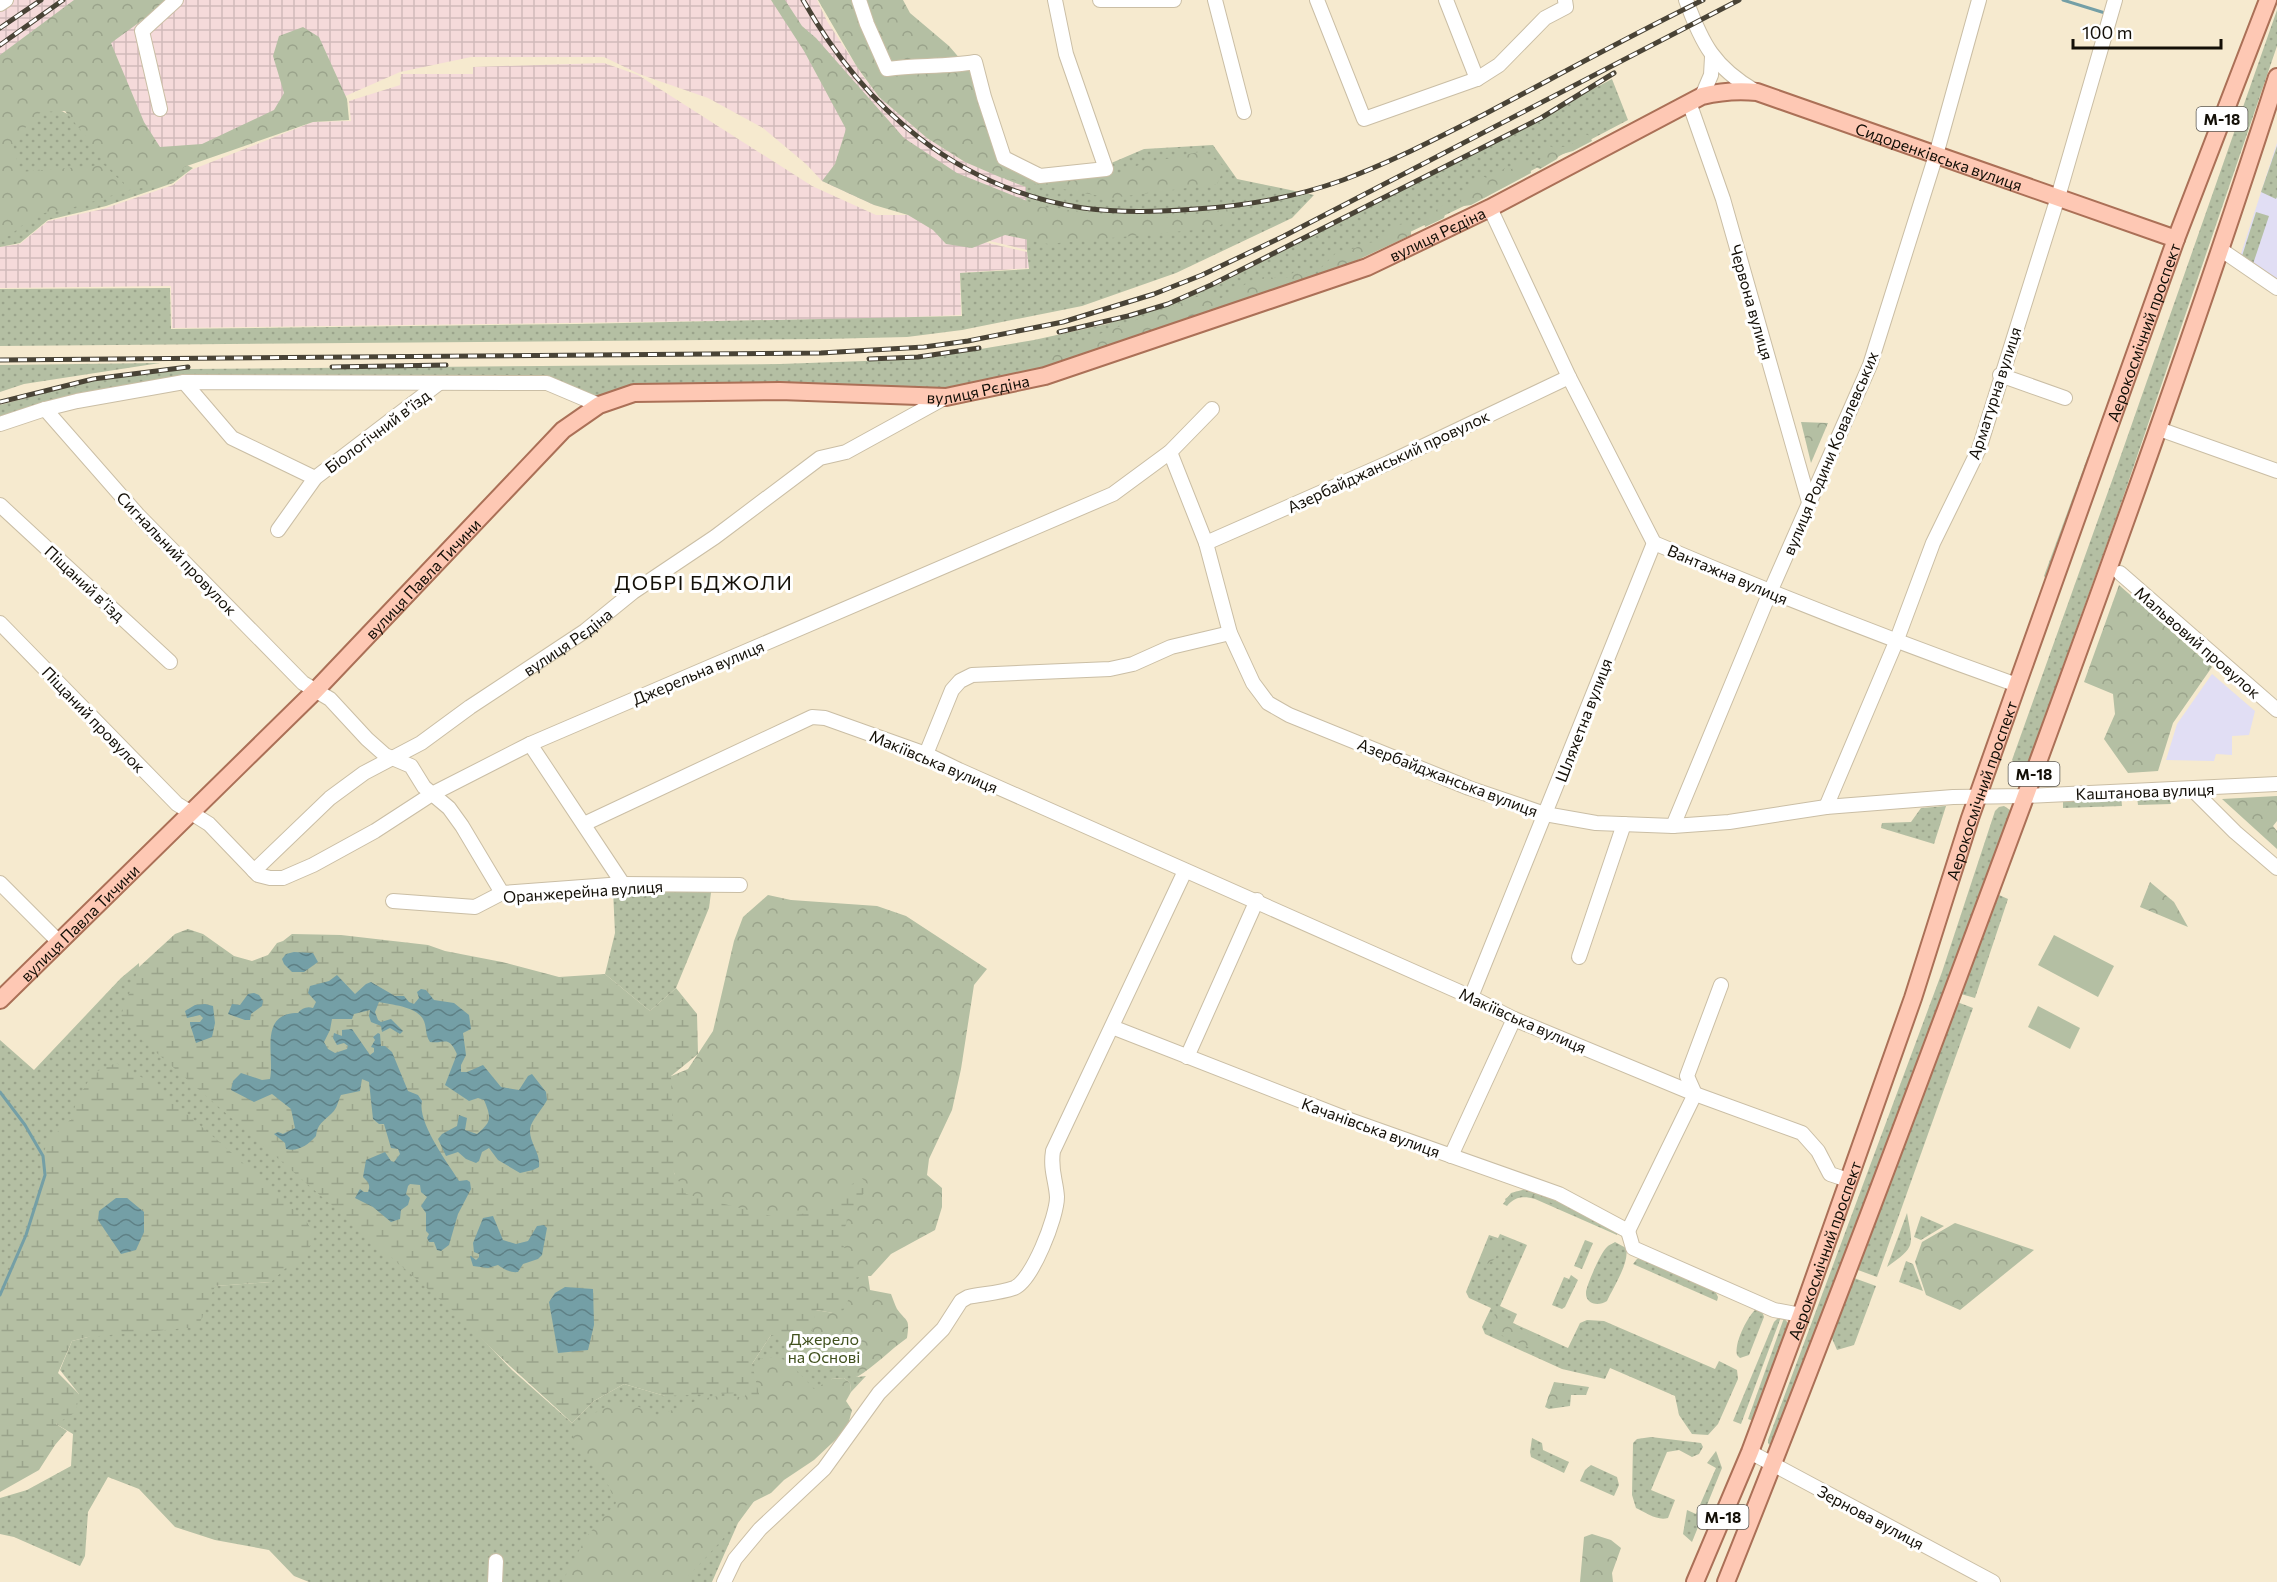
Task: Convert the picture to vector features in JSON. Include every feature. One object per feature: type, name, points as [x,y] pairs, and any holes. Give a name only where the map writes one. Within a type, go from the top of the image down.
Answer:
[{"type":"main road","name":"Аерокосмічний проспект","points":[[1695,1582],[1750,1452],[1801,1315],[1939,922],[1978,797],[2017,685],[2176,239],[2268,0]]},
{"type":"main road","name":"Аерокосмічний проспект","points":[[1726,1582],[1848,1272],[2025,796],[2159,429],[2277,77]]},
{"type":"main road","name":"вулиця Рєдіна","points":[[946,397],[1045,376],[1225,317],[1366,267],[1490,208],[1696,100],[1734,90],[1757,92]]},
{"type":"main road","name":"Сидоренківська вулиця","points":[[1757,92],[2176,239]]},
{"type":"main road","name":"вулиця Павла Тичини","points":[[0,1000],[316,690],[563,430],[599,405],[634,393],[780,391],[946,397]]},
{"type":"street","points":[[0,4],[6,0]]},
{"type":"street","points":[[160,109],[142,31],[176,0]]},
{"type":"street","points":[[859,0],[887,69],[975,62],[1004,158],[1040,176],[1106,169],[1066,54],[1055,0]]},
{"type":"street","points":[[1100,0],[1174,0]]},
{"type":"street","points":[[1215,0],[1244,112]]},
{"type":"street","points":[[1317,0],[1364,118],[1477,79],[1498,65],[1545,18],[1566,7],[1565,0]]},
{"type":"street","points":[[1446,0],[1477,79]]},
{"type":"street","name":"Сидоренківська вулиця","points":[[1686,0],[1712,57],[1738,81],[1757,92]]},
{"type":"street","name":"вулиця Родини Ковалевських","points":[[1674,826],[1770,592],[1870,365],[1936,155],[1979,0]]},
{"type":"street","name":"Арматурна вулиця","points":[[1826,807],[1896,642],[1933,543],[1979,449],[2058,197],[2115,0]]},
{"type":"street","points":[[1696,100],[1711,75],[1712,57]]},
{"type":"street","name":"Червона вулиця","points":[[1696,100],[1809,502]]},
{"type":"street","name":"Вантажна вулиця","points":[[1490,208],[1569,377],[1654,543],[1896,642],[2017,685]]},
{"type":"street","points":[[2220,249],[2277,288]]},
{"type":"street","points":[[2001,375],[2065,398]]},
{"type":"street","name":"Азербайджанський провулок","points":[[1206,543],[1388,463],[1569,377]]},
{"type":"street","points":[[0,424],[77,401],[184,382],[547,383],[599,405]]},
{"type":"street","name":"Біологічний в’їзд","points":[[184,382],[232,438],[315,478]]},
{"type":"street","name":"Біологічний в’їзд","points":[[278,530],[315,478],[438,384]]},
{"type":"street","name":"вулиця Рєдіна","points":[[254,871],[330,798],[364,774],[421,743],[470,707],[585,631],[633,592],[715,537],[820,458],[846,453],[946,397]]},
{"type":"street","name":"Сигнальний провулок","points":[[45,409],[138,515],[303,683],[330,699],[385,755],[411,766],[424,787],[449,808],[462,826],[502,893]]},
{"type":"street","name":"Джерельна вулиця","points":[[254,871],[258,875],[270,878],[283,878],[313,865],[375,831],[432,794],[530,744],[1113,494],[1170,452],[1212,409]]},
{"type":"street","points":[[2159,429],[2277,471]]},
{"type":"street","name":"Азербайджанська вулиця","points":[[1170,452],[1206,543],[1230,633],[1253,683],[1268,703],[1289,715],[1469,788],[1545,814],[1596,823],[1674,826],[1729,822],[1826,807],[1978,797]]},
{"type":"street","name":"Піщаний в’їзд","points":[[0,505],[170,662]]},
{"type":"street","name":"Шляхетна вулиця","points":[[1471,997],[1654,543]]},
{"type":"street","name":"Мальвовий провулок","points":[[2120,573],[2277,711]]},
{"type":"street","name":"Піщаний провулок","points":[[0,623],[177,804],[191,814]]},
{"type":"street","points":[[926,754],[952,690],[960,681],[972,675],[1110,669],[1132,664],[1171,647],[1230,633]]},
{"type":"street","name":"Макіївська вулиця","points":[[584,824],[812,717],[825,718],[926,754],[1185,871],[1257,900],[1471,997],[1514,1019],[1695,1094],[1802,1133],[1818,1151],[1830,1174],[1848,1180]]},
{"type":"street","points":[[530,744],[623,885]]},
{"type":"street","name":"Каштанова вулиця","points":[[1978,797],[2277,784]]},
{"type":"street","points":[[2192,789],[2235,832],[2277,868]]},
{"type":"street","points":[[191,814],[210,824],[254,871]]},
{"type":"street","points":[[1580,957],[1624,824]]},
{"type":"street","points":[[724,1582],[735,1559],[760,1528],[824,1469],[879,1393],[942,1329],[961,1301],[968,1297],[1015,1288],[1024,1281],[1049,1230],[1057,1200],[1051,1165],[1053,1151],[1185,871]]},
{"type":"street","points":[[0,883],[58,942]]},
{"type":"street","name":"Оранжерейна вулиця","points":[[393,901],[475,907],[502,893],[623,885],[740,885]]},
{"type":"street","points":[[1187,1057],[1257,900]]},
{"type":"street","points":[[1628,1231],[1695,1094],[1687,1076],[1720,985]]},
{"type":"street","points":[[1451,1156],[1514,1019]]},
{"type":"street","name":"Качанівська вулиця","points":[[1112,1027],[1350,1120],[1559,1194],[1628,1231],[1633,1248],[1774,1310],[1801,1315]]},
{"type":"street","name":"Зернова вулиця","points":[[1750,1452],[1993,1582]]},
{"type":"street","points":[[495,1582],[496,1561]]},
{"type":"shaded area","points":[[0,0],[817,0],[827,21],[879,97],[927,138],[965,162],[1026,187],[1027,250],[990,241],[956,227],[988,243],[1027,252],[1030,268],[960,273],[961,315],[868,319],[172,328],[171,286],[0,288],[0,247],[20,244],[48,221],[103,209],[173,185],[191,170],[313,122],[351,121],[349,101],[400,85],[401,74],[473,74],[473,67],[604,63],[638,75],[812,186],[876,215],[908,215],[906,209],[874,205],[822,181],[806,164],[763,128],[708,98],[639,74],[604,57],[471,57],[400,72],[184,167],[0,60]]},
{"type":"shaded area","points":[[2277,143],[2277,283],[2240,257]]},
{"type":"shaded area","points":[[2212,674],[2255,711],[2249,735],[2232,736],[2232,755],[2216,754],[2214,761],[2166,760],[2177,724]]},
{"type":"green space","points":[[74,0],[170,0],[111,43],[144,122],[160,147],[202,144],[274,110],[284,93],[273,56],[279,36],[303,27],[319,37],[347,99],[349,120],[313,122],[184,167],[173,183],[129,190],[79,206],[35,215],[9,236],[0,238],[0,55]],"holes":[[[65,111],[124,183],[104,165],[20,172],[12,141],[41,112]]]},
{"type":"green space","points":[[771,0],[785,0],[802,26],[816,38],[904,138],[957,173],[1042,207],[1123,216],[1175,218],[1228,209],[1235,217],[1215,228],[1048,244],[1005,235],[972,248],[946,244],[933,230],[908,215],[874,205],[822,181],[835,164],[846,129],[804,51]]},
{"type":"green space","points":[[818,0],[903,0],[910,13],[949,46],[975,76],[1003,158],[1025,168],[1118,174],[1139,165],[1203,151],[1225,167],[1217,184],[1111,198],[1002,178],[965,162],[927,138],[879,97],[857,67]]},
{"type":"green space","points":[[2277,10],[2277,46],[2115,521],[2027,766],[2019,769],[2012,760]]},
{"type":"green space","points":[[0,75],[38,101],[193,168],[173,183],[106,206],[48,220],[20,243],[0,247]]},
{"type":"green space","points":[[1612,79],[1628,120],[1464,206],[1325,273],[1028,374],[946,394],[634,393],[599,405],[547,383],[186,384],[0,424],[0,405],[86,382],[187,369],[780,364],[921,359],[1034,340],[1107,324],[1219,284]]},
{"type":"green space","points":[[1580,132],[1590,136],[1592,141],[1559,155],[1557,159],[1540,169],[1536,167],[1541,158],[1543,143],[1554,148],[1571,146]]},
{"type":"green space","points":[[1213,145],[1237,179],[1314,195],[1292,218],[1176,273],[1082,306],[962,330],[907,337],[824,339],[0,346],[0,289],[170,288],[171,329],[962,316],[960,273],[1029,269],[1026,187],[1005,179],[1004,158],[1043,175],[1109,164],[1144,149]]},
{"type":"green space","points":[[2277,146],[2277,197],[2276,199],[2261,192]]},
{"type":"green space","points":[[1516,161],[1530,163],[1531,173],[1471,205],[1464,206],[1461,201],[1463,192],[1478,174],[1489,179],[1505,168],[1512,169]]},
{"type":"green space","points":[[1444,204],[1447,206],[1444,218],[1425,227],[1424,222],[1430,214]]},
{"type":"green space","points":[[2256,212],[2269,216],[2253,264],[2242,256]]},
{"type":"green space","points":[[1407,223],[1411,227],[1411,235],[1334,271],[1319,274],[1318,271],[1338,251],[1374,242],[1389,229]]},
{"type":"green space","points":[[1305,270],[1307,279],[1025,375],[1021,371],[1050,356],[1068,357],[1084,347],[1089,338],[1196,297],[1209,293],[1218,300],[1258,277],[1287,278],[1294,272]]},
{"type":"green space","points":[[160,363],[24,384],[0,392],[0,365]]},
{"type":"green space","points":[[1801,422],[1828,423],[1811,463]]},
{"type":"green space","points":[[2088,456],[2092,456],[2047,580],[2044,576]]},
{"type":"green space","points":[[2119,585],[2212,667],[2173,723],[2158,771],[2128,773],[2104,739],[2115,714],[2113,694],[2084,682]]},
{"type":"green space","points":[[2121,796],[2122,806],[2063,808],[2063,799]]},
{"type":"green space","points":[[2277,796],[2277,821],[2273,826],[2277,831],[2277,849],[2222,799]]},
{"type":"green space","points":[[2137,797],[2169,798],[2171,804],[2138,805]]},
{"type":"green space","points":[[1946,806],[1934,844],[1881,828],[1882,823],[1911,822],[1921,808]]},
{"type":"green space","points":[[2004,806],[2010,810],[2008,817],[1907,1094],[1771,1446],[1768,1440],[1942,972],[1995,811]]},
{"type":"green space","points":[[2150,882],[2174,902],[2188,927],[2140,907]]},
{"type":"green space","points":[[712,885],[709,908],[676,988],[650,1011],[605,974],[615,933],[613,890]]},
{"type":"green space","name":"Джерело на Основі","points":[[768,895],[791,900],[877,906],[906,916],[987,969],[974,985],[952,1110],[929,1159],[927,1175],[942,1188],[942,1207],[935,1230],[891,1254],[871,1276],[868,1276],[870,1290],[891,1294],[897,1309],[908,1323],[907,1338],[857,1377],[844,1365],[842,1356],[835,1364],[823,1370],[817,1369],[808,1360],[798,1345],[812,1331],[816,1310],[833,1313],[683,1202],[672,1166],[669,1077],[688,1069],[713,1031],[734,941],[743,917]]},
{"type":"green space","points":[[1999,895],[2008,899],[1975,998],[1961,994]]},
{"type":"green space","points":[[188,929],[203,934],[234,956],[252,961],[268,955],[277,943],[292,934],[341,935],[428,945],[559,977],[605,974],[650,1011],[676,988],[697,1014],[698,1054],[671,1076],[674,1173],[686,1194],[775,1217],[818,1212],[861,1177],[869,1186],[852,1209],[840,1240],[860,1275],[843,1311],[833,1313],[816,1310],[812,1331],[798,1345],[771,1335],[752,1364],[760,1398],[738,1393],[665,1396],[624,1384],[594,1401],[572,1423],[460,1317],[143,1041],[121,1015],[139,967],[175,934]]},
{"type":"green space","points":[[2054,935],[2114,966],[2098,997],[2038,965]]},
{"type":"green space","name":"Джерело на Основі","points":[[139,963],[141,1030],[447,1302],[512,1370],[572,1423],[594,1401],[624,1384],[665,1396],[752,1364],[771,1335],[816,1310],[857,1377],[866,1376],[851,1392],[850,1383],[844,1378],[831,1379],[840,1385],[738,1523],[712,1582],[309,1582],[294,1576],[269,1550],[215,1540],[175,1527],[139,1489],[108,1477],[88,1512],[85,1556],[80,1566],[14,1537],[0,1534],[0,1498],[27,1490],[71,1466],[73,1434],[56,1424],[79,1394],[60,1370],[72,1341],[88,1337],[215,1286],[271,1282],[71,1119],[46,1165],[26,1235],[0,1293],[0,1040],[34,1070],[121,978]]},
{"type":"green space","points":[[1957,1002],[1973,1008],[1877,1277],[1858,1270]]},
{"type":"green space","points":[[2038,1006],[2080,1028],[2070,1049],[2028,1027]]},
{"type":"green space","points":[[116,1063],[150,1082],[306,1221],[315,1235],[307,1254],[292,1268],[286,1268],[271,1282],[215,1286],[198,1327],[88,1337],[72,1341],[58,1373],[79,1394],[76,1412],[56,1424],[67,1431],[39,1470],[0,1492],[0,1295],[39,1196],[45,1168],[43,1156],[47,1142],[71,1119],[77,1100],[93,1073]]},
{"type":"green space","points":[[1526,1189],[1584,1214],[1618,1232],[1617,1235],[1535,1199],[1520,1198],[1513,1200],[1507,1206],[1503,1204],[1511,1193]]},
{"type":"green space","points":[[1522,1191],[1540,1195],[1591,1219],[1588,1221],[1530,1195],[1520,1195],[1507,1203],[1505,1199],[1515,1192]]},
{"type":"green space","points":[[1907,1213],[1910,1245],[1908,1250],[1887,1267]]},
{"type":"green space","points":[[1921,1216],[1944,1226],[1921,1240],[1914,1237]]},
{"type":"green space","points":[[1955,1223],[2034,1250],[1960,1310],[1926,1295],[1915,1262],[1922,1242]]},
{"type":"green space","points":[[1500,1234],[1527,1245],[1500,1306],[1517,1314],[1513,1323],[1568,1348],[1580,1323],[1587,1320],[1604,1321],[1715,1369],[1719,1361],[1737,1370],[1738,1379],[1718,1424],[1708,1435],[1692,1434],[1679,1415],[1675,1396],[1610,1368],[1605,1379],[1562,1369],[1485,1334],[1482,1327],[1491,1308],[1469,1298],[1466,1292],[1489,1235],[1498,1238]]},
{"type":"green space","points":[[1493,1239],[1503,1243],[1495,1259],[1486,1265],[1481,1255]]},
{"type":"green space","points":[[1585,1240],[1593,1243],[1582,1269],[1574,1266]]},
{"type":"green space","points":[[1615,1242],[1626,1248],[1627,1254],[1617,1282],[1607,1301],[1600,1304],[1590,1302],[1586,1296],[1589,1282],[1604,1250]]},
{"type":"green space","points":[[1642,1258],[1714,1289],[1718,1297],[1717,1301],[1633,1264],[1637,1259]]},
{"type":"green space","points":[[1906,1261],[1913,1264],[1923,1291],[1899,1282]]},
{"type":"green space","points":[[1571,1275],[1578,1280],[1565,1307],[1562,1309],[1552,1305],[1564,1277],[1569,1279]]},
{"type":"green space","points":[[1854,1278],[1876,1286],[1854,1345],[1837,1350],[1831,1336]]},
{"type":"green space","points":[[1755,1310],[1762,1311],[1764,1317],[1749,1355],[1740,1358],[1737,1355],[1739,1338]]},
{"type":"green space","points":[[1495,1313],[1543,1343],[1541,1353],[1490,1330]]},
{"type":"green space","points":[[1781,1317],[1741,1424],[1733,1421],[1774,1322]]},
{"type":"green space","points":[[1784,1318],[1788,1323],[1753,1421],[1748,1419]]},
{"type":"green space","points":[[777,1357],[789,1362],[814,1389],[832,1379],[844,1378],[850,1383],[851,1392],[846,1401],[852,1410],[847,1429],[814,1460],[784,1480],[771,1493],[745,1506],[722,1540],[683,1582],[562,1582],[587,1536],[616,1503],[602,1471],[575,1447],[573,1434],[583,1423],[602,1409],[612,1405],[633,1405],[658,1416],[711,1397],[744,1398],[760,1359]]},
{"type":"green space","points":[[1554,1382],[1589,1387],[1586,1395],[1571,1395],[1570,1406],[1549,1409],[1545,1407]]},
{"type":"green space","points":[[1561,1383],[1577,1388],[1551,1406],[1547,1401],[1549,1395]]},
{"type":"green space","points":[[1651,1437],[1701,1443],[1703,1447],[1699,1454],[1692,1457],[1679,1450],[1667,1452],[1651,1490],[1675,1500],[1668,1518],[1664,1519],[1636,1508],[1632,1495],[1633,1443],[1637,1439]]},
{"type":"green space","points":[[1532,1438],[1542,1443],[1543,1450],[1569,1462],[1564,1473],[1531,1457]]},
{"type":"green space","points":[[1716,1451],[1722,1468],[1692,1542],[1683,1534],[1687,1510],[1696,1514],[1716,1468],[1707,1463]]},
{"type":"green space","points":[[1591,1465],[1617,1477],[1619,1485],[1614,1496],[1580,1481],[1585,1470]]},
{"type":"green space","points":[[1592,1534],[1611,1540],[1621,1548],[1612,1573],[1613,1582],[1580,1582],[1584,1537]]},
{"type":"water","points":[[313,953],[318,962],[304,972],[292,972],[282,959],[286,954]]},
{"type":"water","points":[[337,975],[355,994],[371,982],[395,996],[404,996],[414,1004],[419,998],[417,992],[421,989],[426,990],[434,1000],[454,1003],[469,1015],[471,1029],[463,1033],[466,1055],[461,1065],[461,1072],[467,1072],[483,1065],[501,1087],[519,1090],[528,1076],[532,1074],[546,1092],[547,1100],[530,1130],[539,1167],[520,1173],[498,1160],[489,1148],[482,1152],[476,1163],[466,1159],[458,1152],[446,1156],[438,1139],[442,1134],[457,1126],[459,1115],[467,1118],[465,1130],[477,1134],[489,1120],[484,1100],[478,1098],[469,1101],[445,1085],[457,1054],[451,1044],[449,1042],[430,1042],[423,1019],[415,1011],[397,1005],[379,1002],[375,1012],[381,1022],[391,1019],[403,1031],[400,1034],[390,1028],[382,1032],[381,1026],[371,1022],[370,1010],[354,1014],[352,1019],[332,1019],[324,1042],[328,1049],[335,1053],[347,1049],[348,1046],[344,1043],[337,1045],[333,1038],[334,1033],[342,1036],[342,1030],[352,1029],[370,1055],[374,1052],[374,1048],[371,1047],[375,1040],[373,1037],[380,1034],[381,1046],[385,1046],[392,1052],[408,1091],[418,1095],[422,1101],[428,1131],[441,1153],[459,1181],[470,1182],[471,1189],[458,1214],[449,1245],[441,1251],[437,1250],[434,1242],[429,1242],[427,1238],[429,1234],[426,1231],[426,1213],[421,1206],[427,1197],[421,1192],[420,1185],[410,1184],[408,1186],[406,1194],[410,1198],[408,1205],[401,1210],[400,1219],[391,1222],[373,1207],[355,1198],[360,1189],[368,1192],[369,1189],[363,1177],[366,1160],[385,1152],[394,1162],[400,1154],[398,1149],[391,1148],[384,1124],[379,1124],[373,1119],[369,1082],[362,1079],[360,1091],[341,1095],[334,1111],[319,1126],[316,1136],[306,1145],[295,1150],[286,1149],[285,1143],[274,1134],[278,1132],[283,1134],[295,1128],[291,1109],[272,1094],[254,1102],[231,1090],[233,1081],[241,1073],[262,1080],[270,1079],[271,1037],[277,1020],[286,1015],[298,1013],[305,1008],[313,1008],[316,1002],[308,993],[310,986],[329,981]]},
{"type":"water","points":[[248,994],[259,995],[263,1001],[262,1006],[251,1014],[250,1020],[228,1014],[232,1004],[240,1005]]},
{"type":"water","points":[[195,1005],[213,1006],[215,1023],[212,1037],[196,1043],[190,1022],[200,1022],[203,1018],[200,1015],[187,1018],[185,1011]]},
{"type":"water","points":[[116,1198],[127,1198],[144,1212],[144,1232],[136,1250],[121,1254],[98,1220],[99,1211]]},
{"type":"water","points":[[493,1216],[503,1240],[516,1244],[528,1241],[537,1226],[544,1225],[547,1228],[542,1255],[538,1259],[523,1264],[518,1272],[498,1265],[488,1268],[473,1266],[470,1256],[476,1260],[479,1257],[479,1254],[474,1252],[473,1243],[483,1218]]},
{"type":"water","points":[[565,1287],[593,1289],[594,1325],[588,1350],[558,1353],[549,1302],[555,1293]]},
{"type":"waterway","points":[[2063,0],[2105,13]]},
{"type":"waterway","points":[[0,1092],[25,1125],[43,1156],[45,1175],[26,1235],[0,1295]]},
{"type":"railway","points":[[0,28],[41,0]]},
{"type":"railway","points":[[0,45],[63,0]]},
{"type":"railway","points":[[803,0],[827,39],[885,108],[919,137],[955,162],[995,183],[1037,198],[1083,208],[1140,212],[1215,208],[1252,203],[1289,196],[1343,180],[1397,158],[1703,0]]},
{"type":"railway","points":[[0,360],[821,353],[924,347],[968,341],[1063,322],[1154,294],[1202,275],[1284,236],[1739,0]]},
{"type":"railway","points":[[1059,332],[1168,304],[1211,285],[1541,118],[1614,73]]},
{"type":"railway","points":[[869,359],[918,357],[979,348]]},
{"type":"railway","points":[[332,367],[446,365]]},
{"type":"railway","points":[[0,402],[93,379],[188,367]]},
{"type":"district","name":"ДОБРІ БДЖОЛИ","points":[[704,582]]}]
